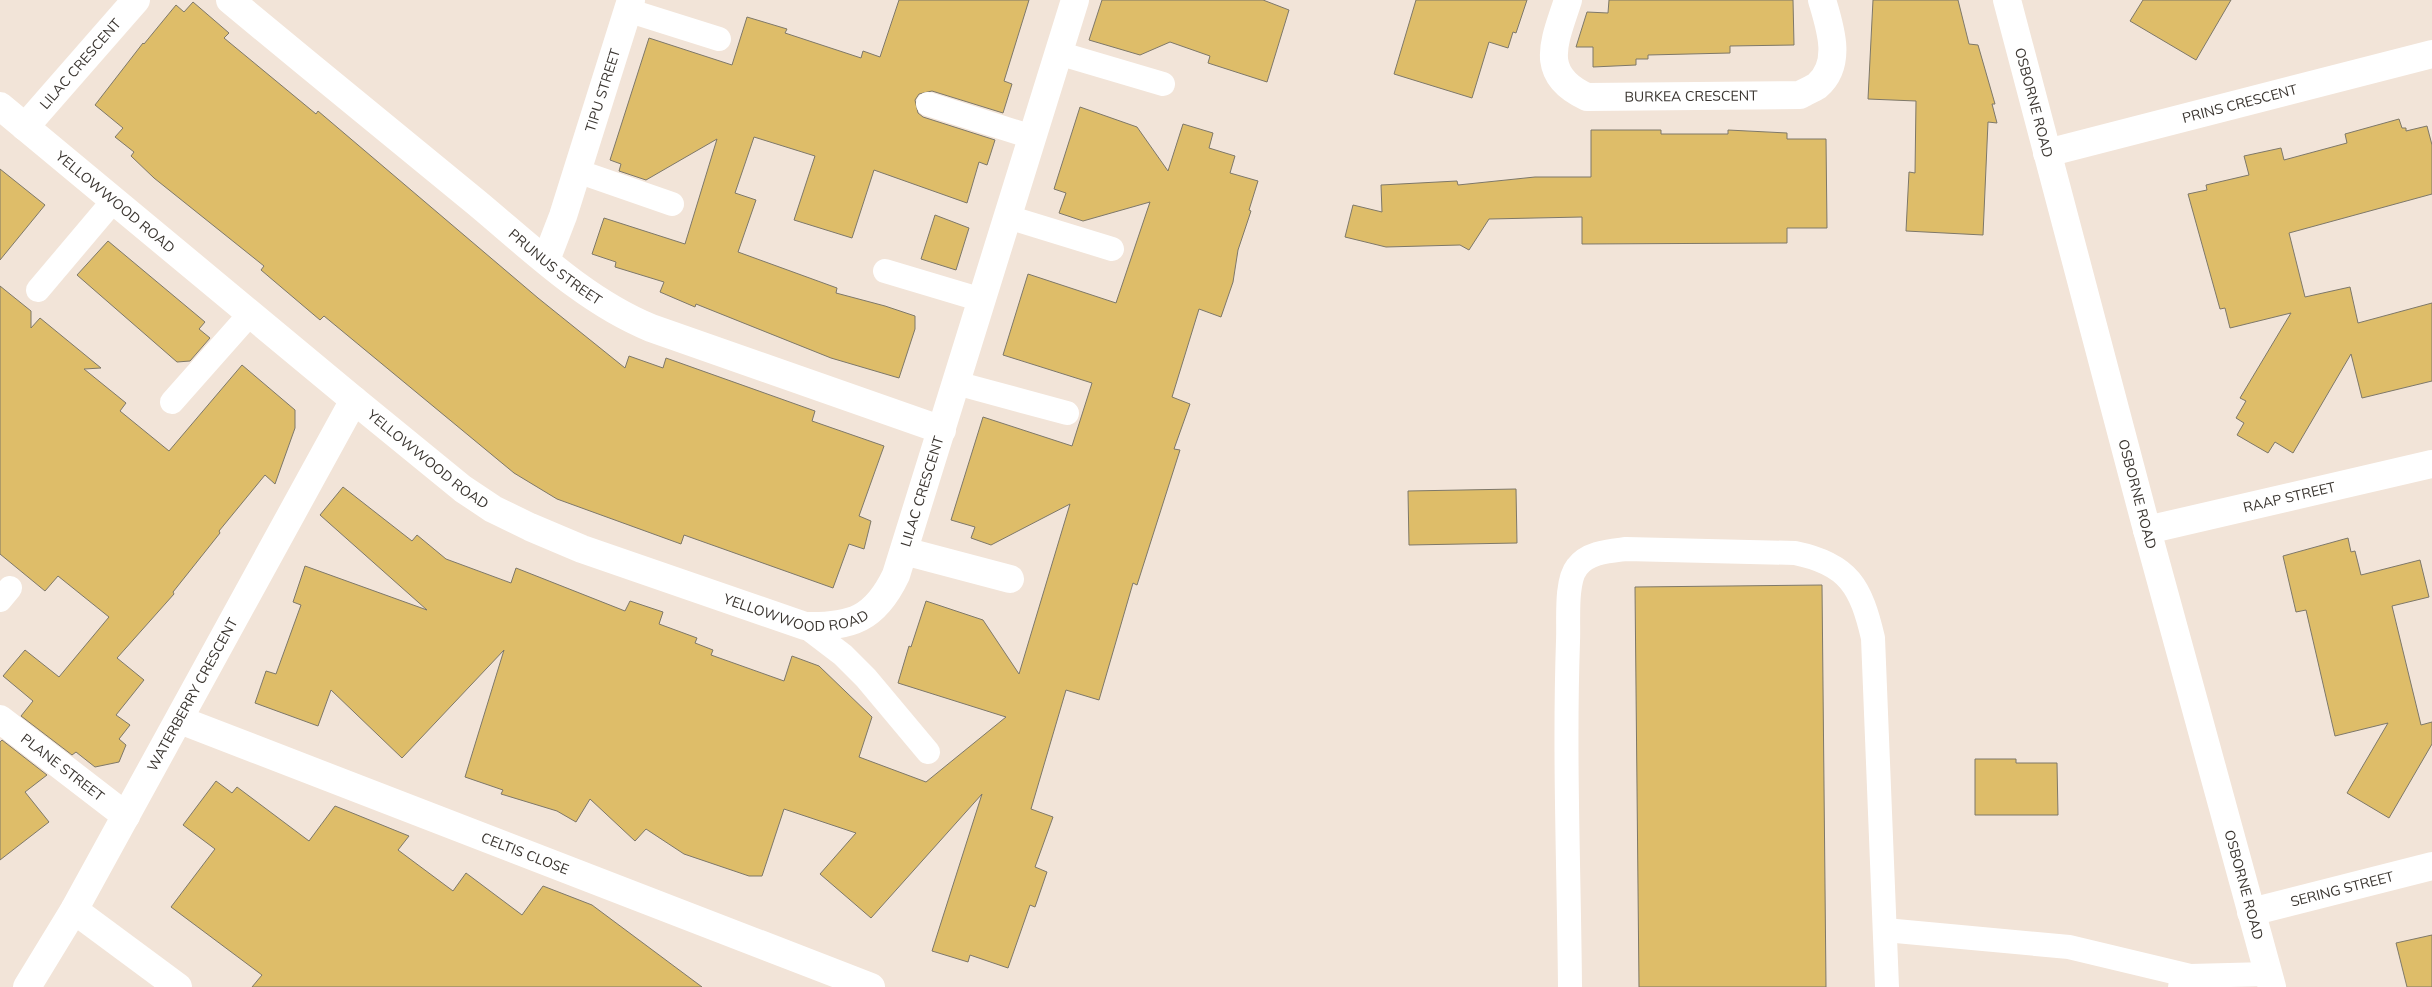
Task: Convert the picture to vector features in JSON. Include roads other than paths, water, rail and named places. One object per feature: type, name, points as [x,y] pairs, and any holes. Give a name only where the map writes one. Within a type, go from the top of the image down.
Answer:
[{"type":"street","name":"LILAC CRESCENT","points":[[25,127],[136,0]]},
{"type":"street","name":"PRUNUS STREET","points":[[230,0],[603,305],[625,317],[942,430]]},
{"type":"street","name":"LILAC CRESCENT","points":[[1010,580],[904,551],[1075,0]]},
{"type":"street","name":"BURKEA CRESCENT","points":[[1568,0],[1553,47],[1553,59],[1563,82],[1572,90],[1587,97],[1800,95],[1817,85],[1827,72],[1832,59],[1830,28],[1822,0]]},
{"type":"street","name":"OSBORNE ROAD","points":[[2007,0],[2147,530],[2270,980]]},
{"type":"street","name":"TIPU STREET","points":[[546,260],[577,171],[629,5]]},
{"type":"street","name":"PRINS CRESCENT","points":[[2047,153],[2432,54]]},
{"type":"street","name":"YELLOWWOOD ROAD","points":[[0,106],[463,489],[493,509],[530,528],[582,549],[805,626],[832,626],[854,622],[873,610],[886,596],[904,551]]},
{"type":"street","name":"WATERBERRY CRESCENT","points":[[27,987],[74,910],[180,720],[354,400]]},
{"type":"street","name":"RAAP STREET","points":[[2147,530],[2432,464]]},
{"type":"street","name":"PLANE STREET","points":[[0,719],[126,816]]},
{"type":"street","name":"CELTIS CLOSE","points":[[180,720],[871,987]]},
{"type":"street","name":"SERING STREET","points":[[2251,912],[2432,866]]},
{"type":"street","points":[[74,910],[178,987]]},
{"type":"lane","name":"TIPU STREET","points":[[629,5],[719,38]]},
{"type":"lane","points":[[1058,53],[1163,84]]},
{"type":"lane","points":[[928,104],[1032,137]]},
{"type":"lane","points":[[577,171],[672,204]]},
{"type":"lane","points":[[38,290],[114,200]]},
{"type":"lane","points":[[1008,217],[1112,249]]},
{"type":"lane","points":[[885,271],[982,300]]},
{"type":"lane","points":[[172,402],[250,314]]},
{"type":"lane","points":[[956,383],[1067,413]]},
{"type":"lane","points":[[1570,987],[1566,691],[1569,596],[1572,578],[1577,566],[1590,557],[1605,551],[1626,549],[1795,554],[1815,557],[1832,564],[1857,590],[1866,607],[1873,638],[1887,987]]},
{"type":"lane","points":[[805,626],[843,655],[866,678],[928,752]]},
{"type":"lane","points":[[1886,930],[2069,947],[2185,981],[2270,980]]}]
